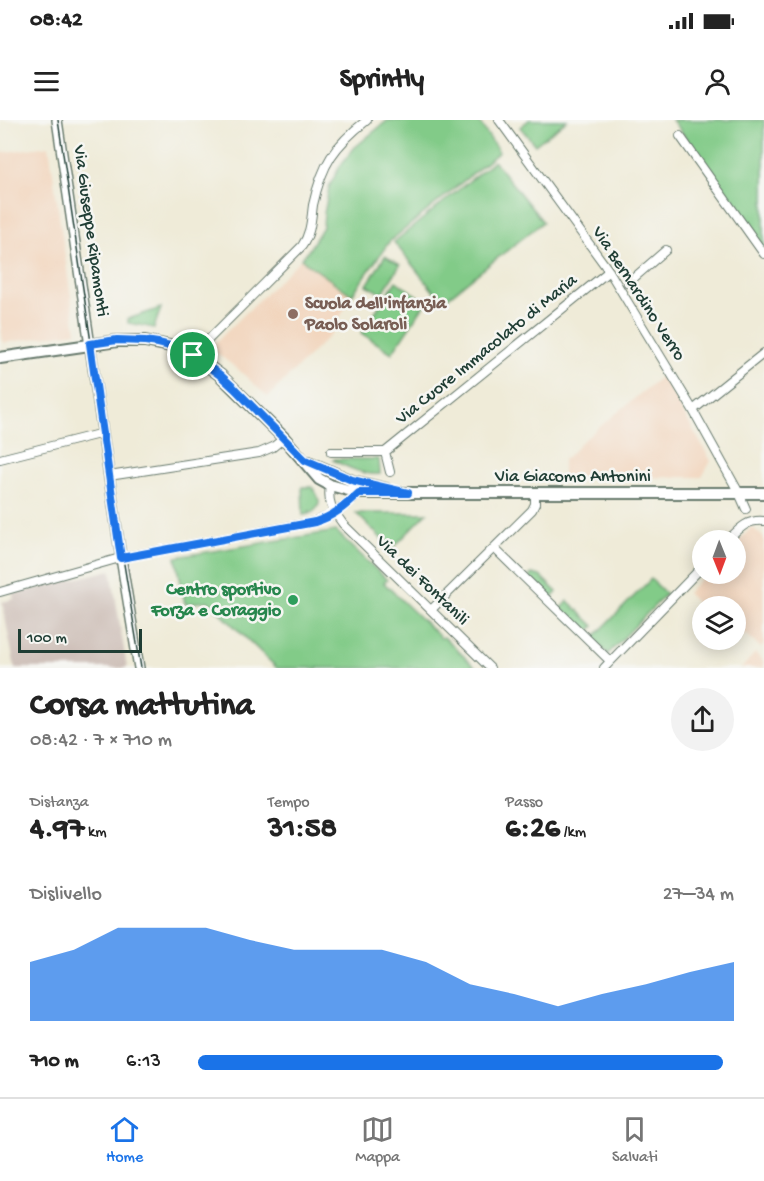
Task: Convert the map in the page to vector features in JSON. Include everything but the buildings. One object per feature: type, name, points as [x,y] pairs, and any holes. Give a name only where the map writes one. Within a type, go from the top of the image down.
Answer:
[{"type":"main road","points":[[0,358],[117,340],[145,341],[170,346],[193,355],[220,375],[284,438],[320,479],[330,485],[359,493],[408,493]]},
{"type":"main road","points":[[305,460],[352,480],[408,493]]},
{"type":"main road","name":"Via Giacomo Antonini","points":[[408,493],[764,493]]},
{"type":"street","name":"Via Giuseppe Ripamonti","points":[[57,120],[139,668]]},
{"type":"street","points":[[193,355],[302,246],[308,235],[316,191],[323,170],[345,139],[367,120]]},
{"type":"street","name":"Via Bernardino Verro","points":[[499,120],[609,271],[693,410],[739,493]]},
{"type":"street","points":[[681,136],[764,254]]},
{"type":"street","points":[[627,283],[666,250]]},
{"type":"street","name":"Via Cuore Immacolato di Maria","points":[[385,452],[609,271]]},
{"type":"street","points":[[693,410],[764,353]]},
{"type":"street","points":[[0,459],[103,433]]},
{"type":"street","points":[[109,476],[259,453],[273,447],[284,438]]},
{"type":"street","points":[[331,452],[385,452],[390,472]]},
{"type":"street","points":[[330,485],[328,497],[336,514]]},
{"type":"street","points":[[0,592],[121,558],[328,518],[336,514],[359,493]]},
{"type":"street","points":[[431,610],[532,510],[536,493]]},
{"type":"street","points":[[739,493],[746,509],[764,521]]},
{"type":"street","points":[[741,527],[746,509]]},
{"type":"street","name":"Via dei Fontanili","points":[[336,514],[344,526],[490,668]]},
{"type":"street","points":[[738,530],[750,522],[764,521]]},
{"type":"street","points":[[494,548],[610,661]]},
{"type":"street","points":[[604,668],[692,577]]},
{"type":"shaded area","points":[[49,146],[76,332],[3,343],[0,319],[0,153]]},
{"type":"shaded area","name":"Scuola dell'infanzia Paolo Solaroli","points":[[301,259],[352,295],[331,334],[268,397],[210,348]]},
{"type":"shaded area","points":[[662,376],[711,461],[702,477],[563,478],[563,460],[579,444]]},
{"type":"shaded area","points":[[752,527],[764,538],[764,644],[761,648],[746,634],[746,596],[692,596],[692,598],[687,593],[696,584],[746,584],[746,533]]},
{"type":"shaded area","points":[[111,570],[127,668],[15,668],[2,602],[14,599],[13,594]]},
{"type":"shaded area","points":[[755,653],[764,662],[764,668],[742,668]]},
{"type":"green space","points":[[388,120],[478,120],[499,152],[389,242],[352,295],[301,259],[323,227],[329,187],[340,166],[354,148]]},
{"type":"green space","points":[[529,120],[567,120],[535,145],[520,127]]},
{"type":"green space","points":[[672,120],[764,120],[764,249],[680,130]]},
{"type":"green space","points":[[494,161],[543,222],[442,302],[394,242]]},
{"type":"green space","points":[[385,256],[400,265],[382,294],[367,285]]},
{"type":"green space","points":[[396,281],[426,302],[392,353],[361,333]]},
{"type":"green space","points":[[161,308],[154,328],[128,323],[128,319]]},
{"type":"green space","points":[[379,459],[380,474],[368,474],[356,470],[333,460]]},
{"type":"green space","points":[[302,487],[312,487],[319,501],[315,510],[303,515]]},
{"type":"green space","points":[[356,513],[427,513],[392,549]]},
{"type":"green space","name":"Centro sportivo Forza e Coraggio","points":[[336,531],[387,580],[384,583],[476,668],[277,668],[208,601],[185,604],[176,557]]},
{"type":"green space","points":[[532,574],[540,576],[557,592],[551,599],[530,579]]},
{"type":"green space","points":[[651,579],[666,594],[608,654],[592,639]]},
{"type":"green space","points":[[568,601],[594,626],[587,634],[561,609]]},
{"type":"tram line","points":[[58,120],[141,668]]},
{"type":"place","name":"Scuola dell'infanzia Paolo Solaroli","points":[[293,314]]},
{"type":"place","name":"Centro sportivo Forza e Coraggio","points":[[293,600]]},
{"type":"route","points":[[117,340],[145,341],[170,346],[193,355],[234,388],[305,460],[352,480],[408,493],[359,493],[336,514],[315,522],[121,558],[90,344],[117,340]]}]
